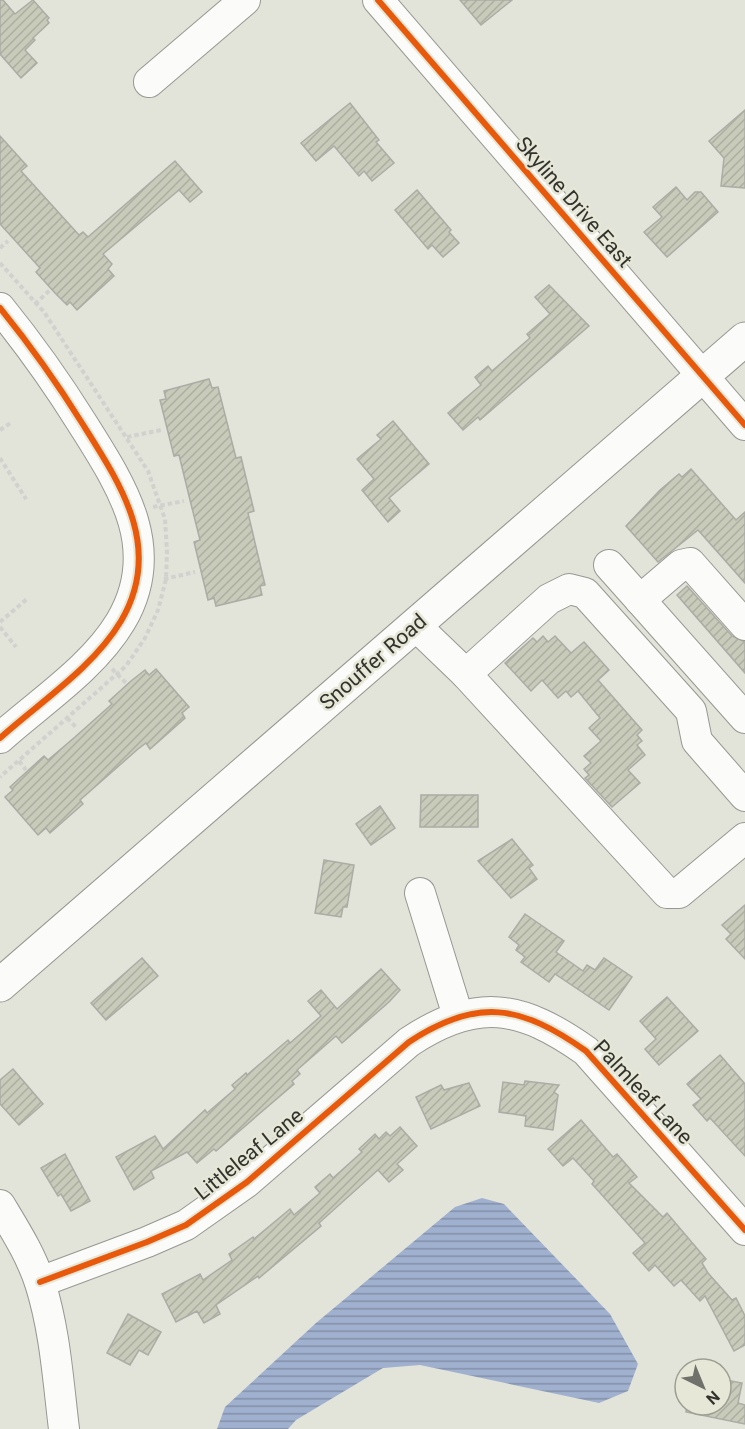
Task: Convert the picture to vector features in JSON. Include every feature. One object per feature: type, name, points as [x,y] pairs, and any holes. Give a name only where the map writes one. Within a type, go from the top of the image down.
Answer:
[{"type":"main road","name":"Snouffer Road","points":[[0,985],[745,339]]},
{"type":"street","points":[[149,82],[245,0]]},
{"type":"street","name":"Skyline Drive East","points":[[378,0],[745,425]]},
{"type":"street","points":[[0,308],[35,351],[120,483],[132,512],[138,548],[152,577],[129,605],[109,636],[80,668],[0,738]]},
{"type":"street","points":[[640,600],[681,565],[690,563],[745,625]]},
{"type":"street","points":[[609,565],[745,718]]},
{"type":"street","points":[[466,674],[549,599],[569,589],[585,593],[691,711],[697,741],[745,796]]},
{"type":"street","points":[[415,624],[466,674],[667,893],[679,893],[745,838]]},
{"type":"street","points":[[420,893],[458,1016]]},
{"type":"street","name":"Palmleaf Lane","points":[[458,1016],[509,1013],[557,1030],[586,1051],[745,1230]]},
{"type":"street","name":"Littleleaf Lane","points":[[40,1281],[147,1242],[186,1225],[247,1182],[409,1042],[433,1026],[458,1016]]},
{"type":"street","points":[[0,1205],[27,1250],[40,1281],[52,1325],[64,1429]]},
{"type":"path","points":[[0,248],[8,241]]},
{"type":"path","points":[[0,263],[44,312],[148,471],[161,506],[167,534],[152,577],[153,623],[126,666],[0,777]]},
{"type":"path","points":[[0,430],[12,422]]},
{"type":"path","points":[[100,451],[126,437],[161,430]]},
{"type":"path","points":[[0,458],[26,499]]},
{"type":"path","points":[[132,512],[184,501]]},
{"type":"path","points":[[152,577],[195,572]]},
{"type":"path","points":[[0,622],[27,599]]},
{"type":"path","points":[[0,627],[16,647]]},
{"type":"water","points":[[482,1198],[504,1204],[610,1314],[638,1364],[628,1391],[599,1403],[420,1365],[383,1368],[296,1420],[288,1429],[217,1429],[225,1407],[316,1323],[455,1207]]},
{"type":"building","points":[[0,0],[3,0],[15,14],[33,0],[49,18],[47,20],[49,23],[33,38],[35,40],[25,50],[37,63],[21,78],[0,54]]},
{"type":"building","points":[[460,0],[512,0],[481,25]]},
{"type":"building","points":[[350,103],[379,140],[376,142],[394,163],[372,181],[364,171],[359,176],[334,146],[316,161],[301,143]]},
{"type":"building","points":[[745,110],[745,188],[721,186],[724,158],[709,141]]},
{"type":"building","points":[[0,136],[27,166],[21,171],[79,235],[83,232],[88,237],[175,161],[202,192],[190,202],[179,190],[103,254],[112,264],[108,269],[114,276],[77,310],[70,302],[67,305],[36,272],[40,268],[0,224]]},
{"type":"building","points":[[676,187],[687,200],[695,192],[701,192],[718,212],[667,257],[644,232],[662,217],[653,207]]},
{"type":"building","points":[[417,190],[451,230],[449,232],[459,243],[443,257],[432,245],[428,249],[395,210]]},
{"type":"building","points":[[549,285],[589,326],[480,420],[478,417],[463,430],[448,413],[481,385],[475,377],[488,366],[492,371],[530,338],[527,334],[550,314],[535,297]]},
{"type":"building","points":[[209,379],[212,388],[218,387],[236,458],[241,457],[254,511],[248,513],[265,585],[260,586],[262,595],[216,606],[214,598],[208,600],[194,542],[200,540],[179,455],[174,456],[160,400],[166,399],[164,391]]},
{"type":"building","points":[[393,421],[429,464],[389,498],[400,511],[388,522],[362,490],[374,479],[357,459],[381,439],[377,435]]},
{"type":"building","points":[[691,469],[736,520],[745,512],[745,583],[698,530],[658,562],[626,526],[660,490],[679,474],[682,477]]},
{"type":"building","points":[[687,586],[732,636],[745,642],[745,673],[677,595]]},
{"type":"building","points":[[543,636],[548,642],[555,636],[571,653],[584,642],[609,670],[598,680],[642,730],[637,735],[642,741],[637,745],[645,755],[628,770],[640,783],[612,807],[585,778],[589,775],[584,769],[591,763],[584,756],[601,741],[589,728],[600,718],[578,691],[571,697],[566,691],[558,698],[542,680],[531,691],[505,663],[533,638],[537,642]]},
{"type":"building","points":[[156,669],[189,707],[182,713],[185,718],[150,749],[146,743],[138,749],[80,800],[83,804],[50,833],[46,828],[38,835],[5,797],[13,790],[10,787],[44,756],[48,760],[75,737],[112,704],[109,701],[131,681],[145,670],[149,675]]},
{"type":"building","points":[[421,795],[478,795],[478,827],[420,827]]},
{"type":"building","points":[[380,806],[395,828],[371,845],[356,824]]},
{"type":"building","points":[[512,839],[533,865],[529,868],[537,879],[511,898],[478,861]]},
{"type":"building","points":[[324,860],[354,865],[347,907],[343,907],[341,917],[315,913]]},
{"type":"building","points":[[745,905],[745,959],[726,939],[731,934],[722,925]]},
{"type":"building","points":[[525,914],[564,941],[556,952],[583,971],[587,965],[595,970],[604,958],[632,977],[609,1010],[555,974],[549,982],[521,962],[525,957],[516,950],[519,945],[509,937]]},
{"type":"building","points":[[142,958],[158,976],[106,1020],[91,1003]]},
{"type":"building","points":[[381,969],[400,990],[389,1002],[342,1043],[336,1036],[297,1070],[300,1074],[292,1081],[294,1084],[216,1151],[214,1149],[197,1163],[187,1152],[151,1171],[154,1178],[134,1190],[116,1157],[155,1136],[163,1149],[205,1110],[207,1113],[235,1089],[232,1085],[246,1073],[247,1075],[288,1040],[290,1043],[321,1016],[308,1001],[321,990],[337,1009]]},
{"type":"building","points":[[667,997],[698,1031],[659,1065],[645,1049],[656,1039],[640,1021]]},
{"type":"building","points":[[720,1055],[745,1084],[745,1156],[710,1118],[707,1121],[693,1105],[701,1099],[687,1084]]},
{"type":"building","points":[[13,1069],[43,1104],[19,1125],[0,1104],[0,1080]]},
{"type":"building","points":[[525,1081],[559,1085],[554,1092],[558,1095],[553,1130],[525,1126],[526,1116],[499,1112],[503,1082],[524,1085]]},
{"type":"building","points":[[469,1083],[480,1106],[431,1129],[416,1097],[441,1085],[444,1090]]},
{"type":"building","points":[[581,1120],[613,1157],[617,1154],[637,1177],[629,1183],[663,1217],[667,1213],[706,1259],[702,1263],[708,1273],[732,1300],[736,1298],[745,1316],[745,1345],[734,1351],[705,1296],[700,1301],[681,1280],[674,1286],[655,1265],[649,1271],[633,1253],[645,1243],[592,1184],[594,1181],[573,1158],[563,1166],[548,1149]]},
{"type":"building","points":[[400,1127],[417,1146],[397,1164],[403,1170],[389,1182],[378,1170],[319,1223],[321,1226],[259,1278],[258,1276],[216,1305],[220,1314],[204,1323],[197,1311],[176,1322],[162,1294],[200,1274],[203,1280],[232,1260],[229,1254],[253,1237],[254,1239],[290,1209],[294,1215],[320,1193],[315,1187],[330,1174],[333,1178],[362,1152],[359,1149],[375,1134],[379,1139],[386,1132],[390,1136]]},
{"type":"building","points":[[65,1154],[90,1201],[71,1211],[61,1194],[58,1196],[41,1168]]},
{"type":"building","points":[[128,1314],[161,1332],[148,1355],[139,1350],[130,1365],[107,1353]]},
{"type":"building","points":[[733,1381],[742,1383],[738,1403],[745,1405],[745,1424],[711,1417],[733,1417]]},
{"type":"cycle path","points":[[378,0],[745,425]]},
{"type":"cycle path","points":[[0,308],[53,379],[111,470],[132,518],[138,543],[139,568],[133,594],[121,621],[96,654],[65,684],[0,738]]},
{"type":"cycle path","points":[[40,1282],[186,1225],[247,1182],[409,1042],[456,1018],[478,1013],[499,1012],[519,1016],[563,1036],[586,1051],[745,1230]]}]
